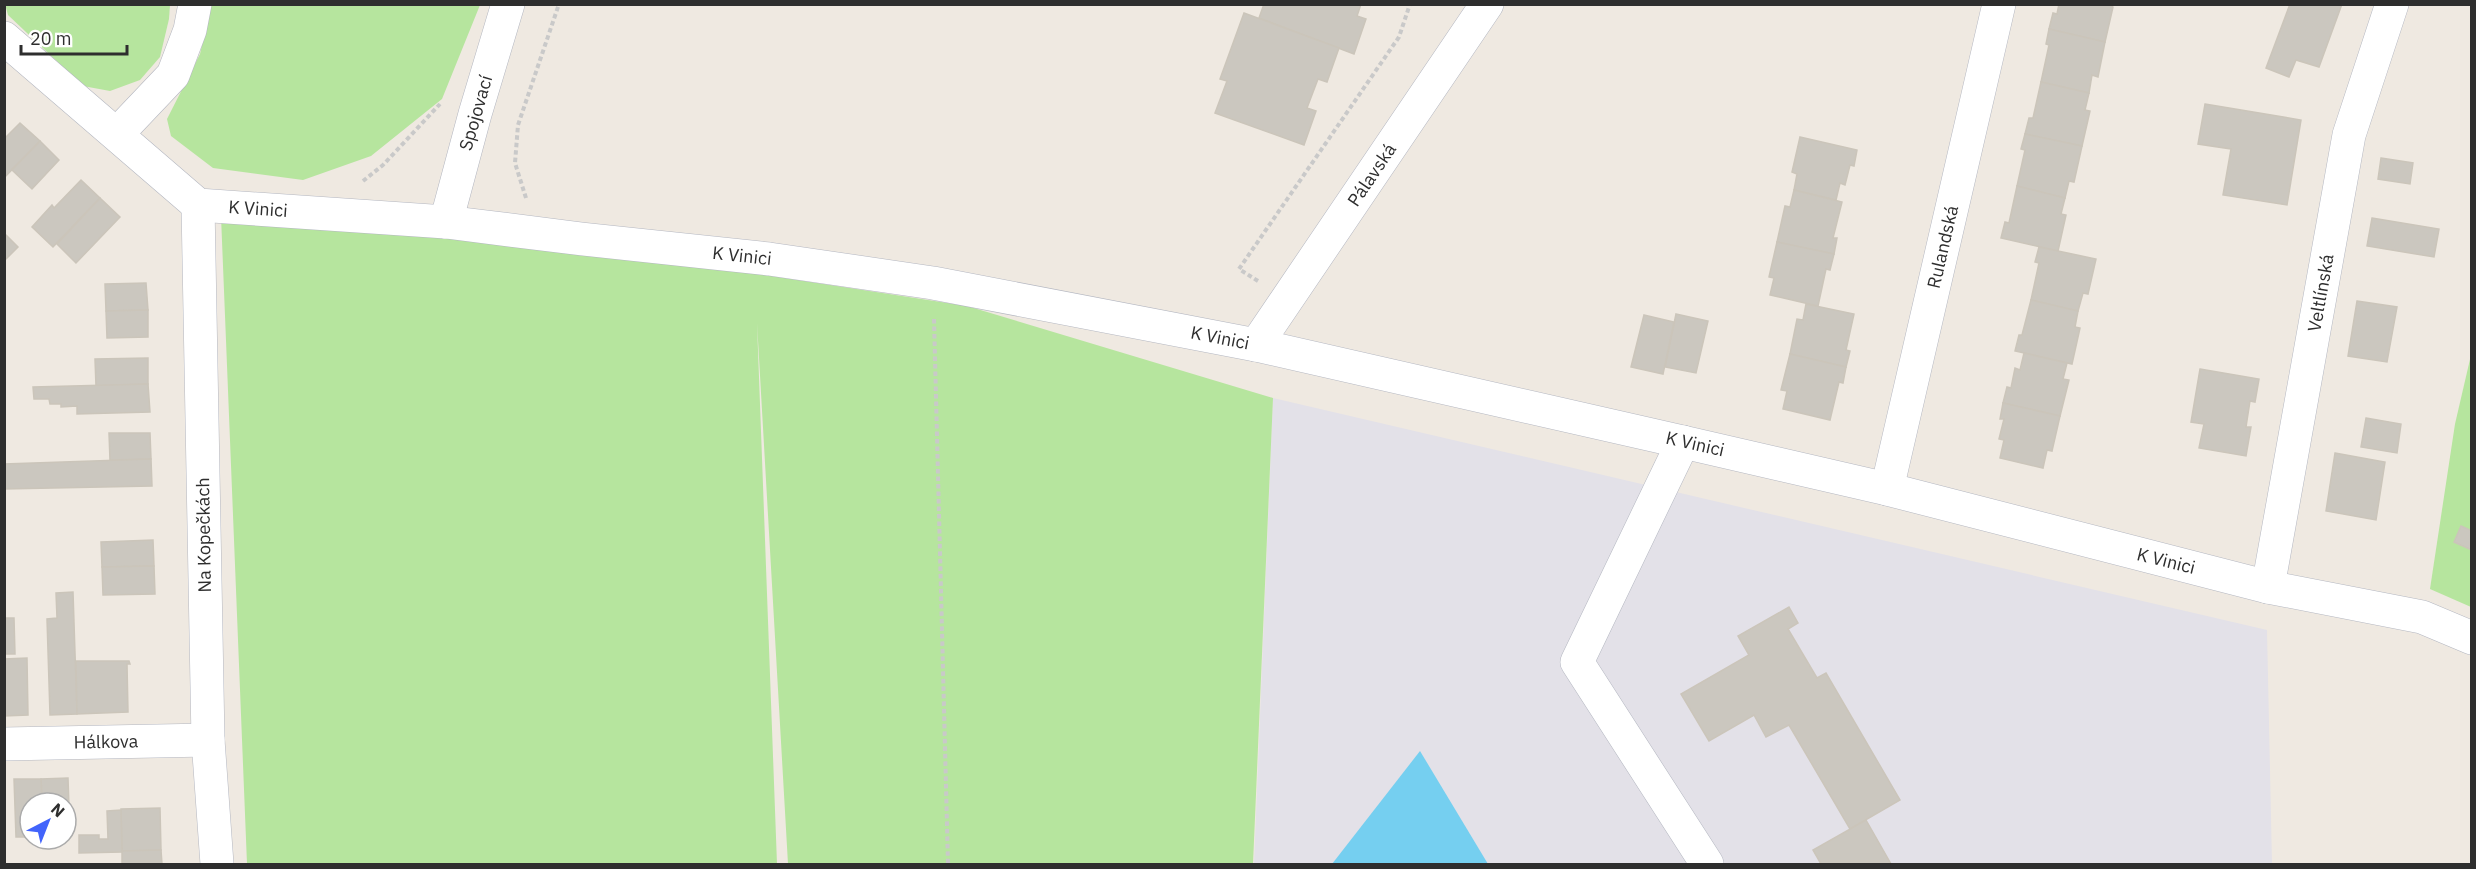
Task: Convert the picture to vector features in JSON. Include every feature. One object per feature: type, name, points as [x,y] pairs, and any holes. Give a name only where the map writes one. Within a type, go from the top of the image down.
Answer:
[{"type":"street","points":[[117,134],[172,75],[190,30],[195,4]]},
{"type":"street","name":"Spojovací","points":[[446,222],[508,4]]},
{"type":"street","name":"Pálavská","points":[[1256,345],[1487,4]]},
{"type":"street","name":"Rulandská","points":[[1887,489],[1999,4]]},
{"type":"street","name":"Veltlínská","points":[[2268,587],[2349,135],[2392,4]]},
{"type":"street","points":[[4,38],[198,205]]},
{"type":"street","name":"K Vinici","points":[[198,205],[446,222],[769,259],[933,283],[1256,345],[1887,489],[2268,587],[2422,617],[2472,638]]},
{"type":"street","name":"Na Kopečkách","points":[[198,205],[208,740],[217,864]]},
{"type":"street","points":[[1683,442],[1577,662],[1707,864]]},
{"type":"street","name":"Hálkova","points":[[4,744],[208,740]]},
{"type":"path","points":[[532,206],[526,198],[515,163],[518,125],[559,4]]},
{"type":"path","points":[[1263,285],[1239,269],[1398,37],[1410,4]]},
{"type":"path","points":[[359,184],[391,157],[442,102],[449,105]]},
{"type":"path","points":[[933,283],[948,864]]},
{"type":"shaded area","points":[[1273,398],[2267,630],[2272,864],[1254,864]]},
{"type":"green space","points":[[5,4],[170,5],[160,57],[140,80],[110,91],[83,86],[8,15]]},
{"type":"green space","points":[[211,5],[480,5],[442,99],[371,156],[303,180],[213,168],[171,136],[167,119],[200,54]]},
{"type":"green space","points":[[220,191],[967,306],[1273,398],[1253,864],[788,864],[757,323],[777,864],[247,864]]},
{"type":"green space","points":[[2471,355],[2471,607],[2430,589],[2455,424]]},
{"type":"water","points":[[1420,751],[1488,864],[1332,864]]},
{"type":"building","points":[[1264,4],[1361,4],[1357,16],[1366,19],[1354,54],[1259,18]]},
{"type":"building","points":[[2059,4],[2109,4],[2113,7],[2105,42],[2049,29],[2053,13],[2057,14]]},
{"type":"building","points":[[2290,4],[2342,4],[2319,67],[2296,60],[2289,77],[2266,68]]},
{"type":"building","points":[[1244,13],[1339,48],[1327,82],[1318,79],[1307,108],[1316,111],[1304,145],[1215,113],[1227,81],[1220,79]]},
{"type":"building","points":[[2049,29],[2105,42],[2098,77],[2092,75],[2089,93],[2041,82],[2049,45],[2046,44]]},
{"type":"building","points":[[2041,82],[2089,93],[2085,110],[2090,111],[2082,146],[2025,134],[2029,118],[2033,118]]},
{"type":"building","points":[[2205,104],[2301,120],[2287,205],[2223,195],[2231,149],[2198,144]]},
{"type":"building","points":[[20,123],[40,141],[4,178],[4,139]]},
{"type":"building","points":[[2025,134],[2082,146],[2074,182],[2069,181],[2065,198],[2017,186],[2025,150],[2021,149]]},
{"type":"building","points":[[1800,137],[1857,150],[1854,166],[1850,165],[1845,185],[1840,183],[1836,200],[1794,190],[1797,174],[1792,172]]},
{"type":"building","points":[[40,141],[59,160],[32,189],[12,170]]},
{"type":"building","points":[[2381,158],[2413,163],[2410,184],[2378,179]]},
{"type":"building","points":[[81,180],[100,198],[53,247],[32,227],[52,205],[54,208]]},
{"type":"building","points":[[2017,186],[2065,198],[2061,214],[2066,215],[2058,251],[2001,238],[2005,222],[2009,223]]},
{"type":"building","points":[[1794,190],[1842,202],[1833,238],[1837,238],[1834,254],[1777,242],[1785,206],[1790,207]]},
{"type":"building","points":[[100,198],[120,217],[76,263],[57,244]]},
{"type":"building","points":[[2372,218],[2439,229],[2434,257],[2367,246]]},
{"type":"building","points":[[4,233],[18,247],[4,261]]},
{"type":"building","points":[[1777,242],[1834,254],[1830,270],[1826,269],[1818,306],[1770,295],[1774,278],[1769,277]]},
{"type":"building","points":[[2039,247],[2096,259],[2088,294],[2083,293],[2078,311],[2031,300],[2039,263],[2035,262]]},
{"type":"building","points":[[146,283],[148,310],[106,311],[105,284]]},
{"type":"building","points":[[2031,300],[2078,311],[2075,327],[2080,328],[2072,364],[2015,351],[2019,335],[2022,335]]},
{"type":"building","points":[[2357,301],[2397,307],[2387,362],[2348,356]]},
{"type":"building","points":[[1806,304],[1854,314],[1846,350],[1850,351],[1846,367],[1790,354],[1797,319],[1803,320]]},
{"type":"building","points":[[148,310],[148,337],[107,338],[106,311]]},
{"type":"building","points":[[1676,314],[1708,321],[1696,373],[1665,367]]},
{"type":"building","points":[[1644,315],[1674,322],[1663,374],[1631,367]]},
{"type":"building","points":[[2024,353],[2067,363],[2063,379],[2069,380],[2060,416],[2003,403],[2007,387],[2011,388],[2015,368],[2020,370]]},
{"type":"building","points":[[1790,354],[1846,367],[1843,383],[1839,382],[1830,420],[1783,409],[1787,391],[1781,390]]},
{"type":"building","points":[[148,358],[148,384],[96,386],[95,359]]},
{"type":"building","points":[[2200,369],[2259,379],[2255,402],[2250,401],[2246,427],[2251,427],[2246,456],[2199,448],[2204,424],[2191,422]]},
{"type":"building","points":[[148,384],[150,412],[77,414],[77,406],[61,407],[61,404],[50,404],[49,399],[34,399],[33,387]]},
{"type":"building","points":[[2003,403],[2060,416],[2052,451],[2047,450],[2043,468],[2000,458],[2004,440],[1999,439],[2004,419],[2000,419]]},
{"type":"building","points":[[2366,418],[2401,424],[2397,453],[2361,447]]},
{"type":"building","points":[[109,433],[150,433],[151,459],[110,460]]},
{"type":"building","points":[[2335,453],[2385,462],[2376,520],[2326,511]]},
{"type":"building","points":[[151,459],[152,486],[4,489],[4,464]]},
{"type":"building","points":[[2461,526],[2472,531],[2472,550],[2454,542]]},
{"type":"building","points":[[153,540],[154,566],[102,567],[101,542]]},
{"type":"building","points":[[154,566],[155,594],[103,595],[102,567]]},
{"type":"building","points":[[73,592],[77,714],[50,715],[47,619],[57,618],[56,593]]},
{"type":"building","points":[[1789,607],[1798,623],[1788,629],[1817,678],[1826,673],[1900,800],[1850,829],[1789,725],[1766,737],[1754,715],[1709,741],[1681,694],[1749,655],[1738,636]]},
{"type":"building","points":[[4,618],[14,618],[15,654],[4,654]]},
{"type":"building","points":[[27,658],[28,715],[4,716],[4,659]]},
{"type":"building","points":[[76,661],[129,661],[130,664],[127,664],[128,712],[77,714]]},
{"type":"building","points":[[68,778],[68,791],[42,791],[41,779]]},
{"type":"building","points":[[14,779],[41,779],[42,791],[18,791],[18,837],[16,837]]},
{"type":"building","points":[[160,808],[161,850],[122,851],[121,809]]},
{"type":"building","points":[[121,810],[122,852],[79,853],[79,835],[99,835],[99,839],[108,839],[107,811]]},
{"type":"building","points":[[1866,820],[1891,864],[1821,864],[1813,850]]},
{"type":"building","points":[[161,850],[162,864],[122,864],[122,851]]}]
